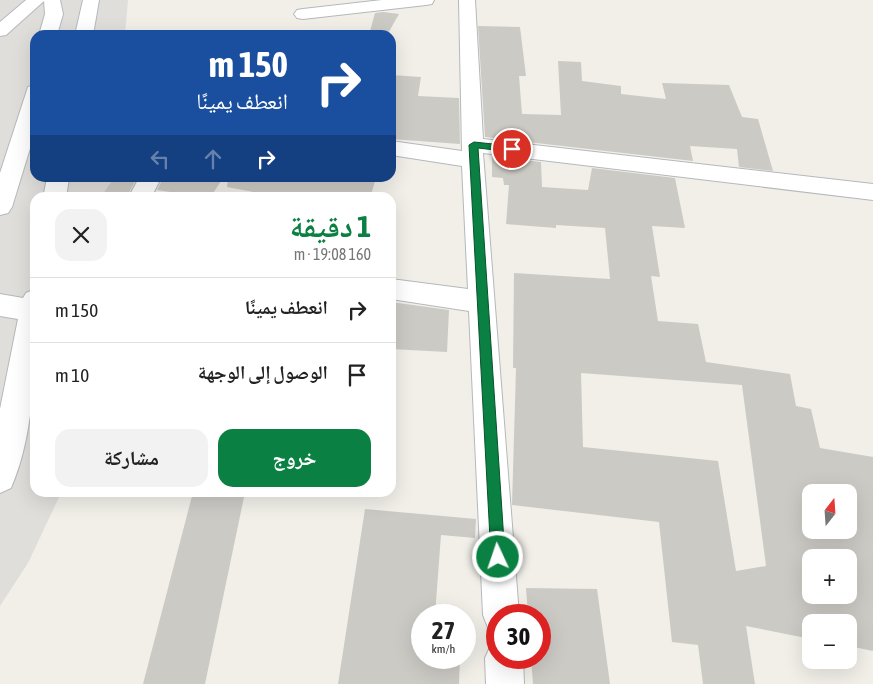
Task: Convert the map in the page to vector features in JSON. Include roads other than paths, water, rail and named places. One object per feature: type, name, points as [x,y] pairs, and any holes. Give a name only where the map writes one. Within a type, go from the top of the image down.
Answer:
[{"type":"street","points":[[0,30],[36,0]]},
{"type":"street","points":[[49,30],[54,14],[52,0]]},
{"type":"street","points":[[85,30],[91,0]]},
{"type":"street","points":[[303,14],[426,0]]},
{"type":"street","points":[[467,0],[482,302],[500,604]]},
{"type":"street","points":[[0,224],[2,216],[0,208],[30,116]]},
{"type":"street","points":[[396,148],[474,152],[873,192]]},
{"type":"street","points":[[396,290],[482,302]]},
{"type":"street","points":[[0,305],[30,306]]},
{"type":"street","points":[[0,477],[4,467],[30,327]]},
{"type":"street","points":[[504,669],[505,684]]}]
